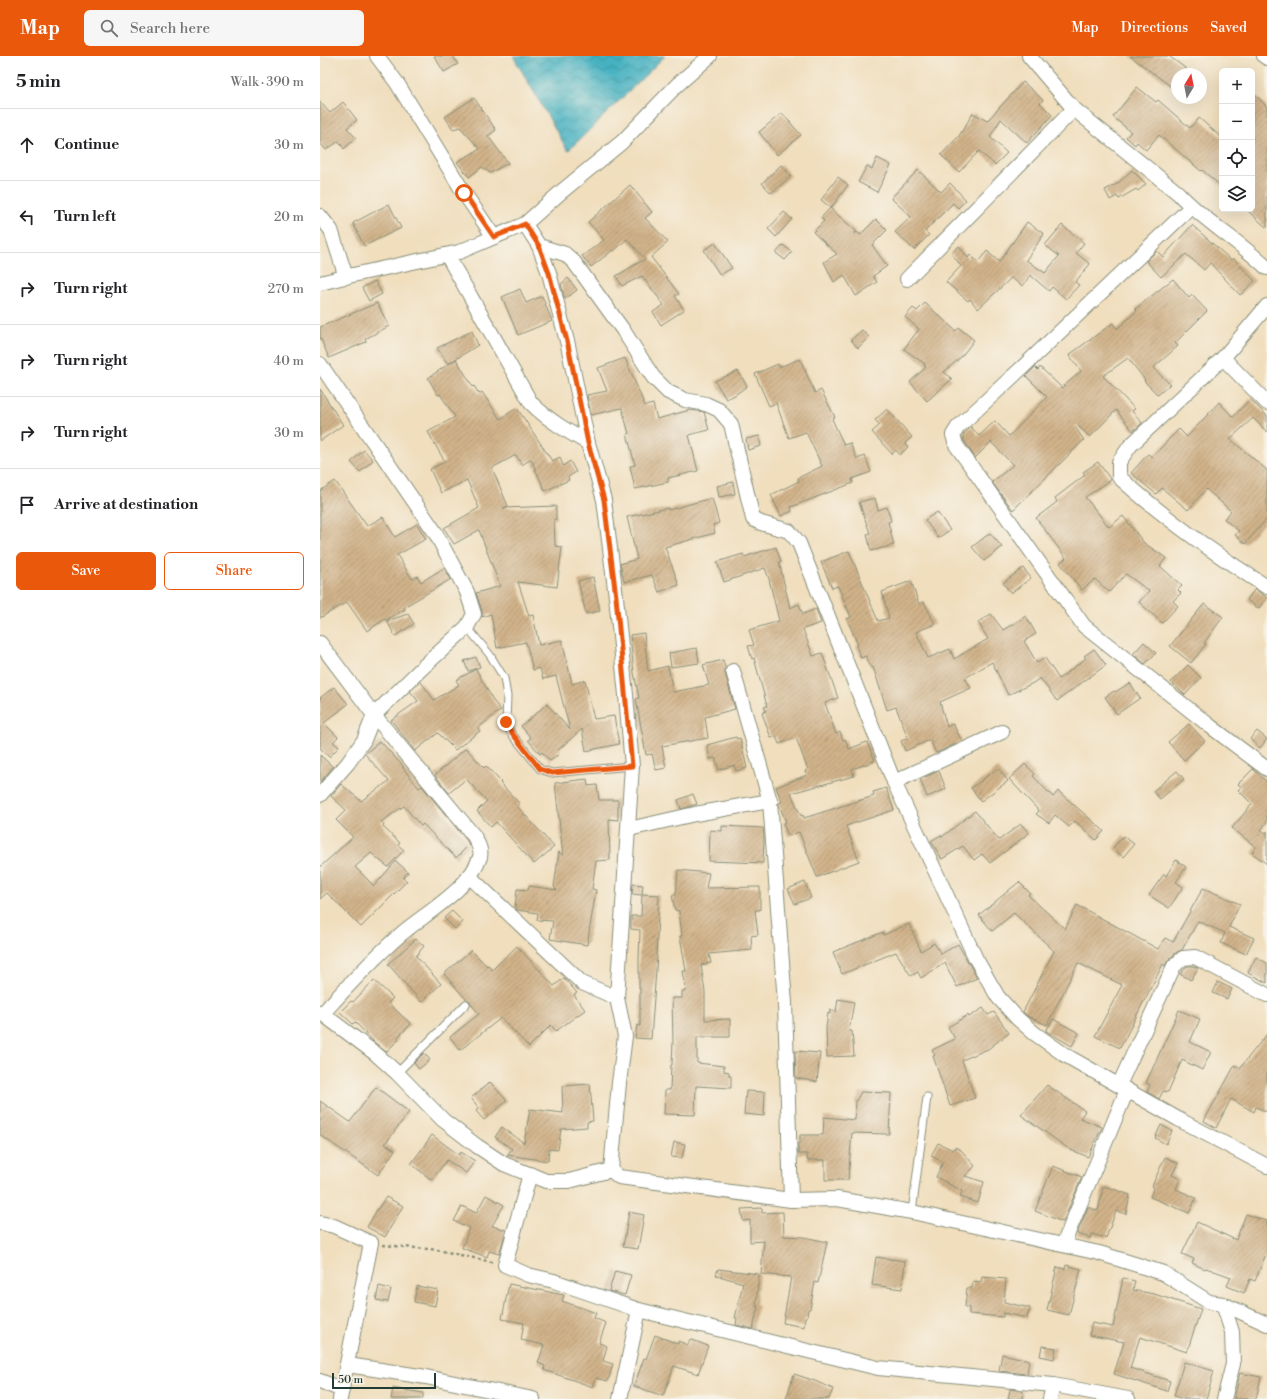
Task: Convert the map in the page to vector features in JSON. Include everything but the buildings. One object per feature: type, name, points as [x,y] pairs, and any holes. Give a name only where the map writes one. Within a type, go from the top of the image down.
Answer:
[{"type":"street","points":[[376,56],[397,83],[464,193],[494,237]]},
{"type":"street","points":[[320,283],[459,252],[525,224],[622,142],[677,85],[710,56]]},
{"type":"street","points":[[1029,56],[1074,109],[1178,193],[1191,207],[1250,252],[1267,268]]},
{"type":"street","points":[[907,279],[1074,109]]},
{"type":"street","points":[[1191,207],[1025,365],[958,426],[953,435],[956,445],[1084,626],[1210,726],[1267,769]]},
{"type":"street","points":[[320,216],[331,230],[346,277]]},
{"type":"street","points":[[525,224],[539,246],[549,273],[568,345],[588,443],[604,500],[616,597],[632,766],[617,998],[624,1036],[611,1170]]},
{"type":"street","points":[[539,246],[565,254],[574,262],[623,330],[653,377],[668,392],[685,400],[706,404],[719,410],[731,424],[753,519],[761,523],[789,531],[800,543],[894,782],[976,959],[998,997],[1018,1019],[1034,1033],[1065,1055],[1178,1119],[1267,1166]]},
{"type":"street","points":[[447,255],[531,403],[559,426],[588,443]]},
{"type":"street","points":[[1267,306],[1223,358],[1130,446],[1118,462],[1119,477],[1142,498],[1181,530],[1267,587]]},
{"type":"street","points":[[1223,358],[1267,403]]},
{"type":"street","points":[[320,364],[435,532],[467,592],[474,614],[467,627],[374,715],[364,740],[348,763],[320,795]]},
{"type":"street","points":[[320,643],[374,715],[474,836],[479,847],[480,856],[469,876],[450,896],[400,935],[321,1013],[376,1054],[397,1073],[443,1120],[504,1164],[546,1181],[569,1182],[611,1170]]},
{"type":"street","points":[[733,671],[770,801],[785,1002],[791,1200]]},
{"type":"street","points":[[894,782],[1002,732]]},
{"type":"street","points":[[629,829],[695,814],[770,801]]},
{"type":"street","points":[[469,876],[582,983],[617,998]]},
{"type":"street","points":[[1063,1245],[1123,1088],[1174,966],[1183,958],[1195,957],[1267,995]]},
{"type":"street","points":[[611,1170],[619,1177],[791,1200],[837,1199],[912,1212],[1099,1253],[1163,1273],[1209,1302],[1223,1304],[1267,1324]]},
{"type":"street","points":[[530,1174],[505,1265],[528,1275],[554,1281],[639,1310],[878,1368],[1053,1385],[1128,1399]]},
{"type":"street","points":[[320,1223],[334,1226],[370,1243],[348,1365],[341,1395],[320,1381]]},
{"type":"street","points":[[1223,1304],[1232,1332],[1233,1364],[1224,1399]]},
{"type":"street","points":[[620,1399],[639,1310]]},
{"type":"street","points":[[348,1365],[426,1377],[534,1399]]},
{"type":"street","points":[[1050,1399],[1053,1385]]},
{"type":"lane","points":[[467,627],[490,655],[504,678],[507,696],[506,722],[512,733],[540,769],[552,773],[632,766]]},
{"type":"lane","points":[[397,1073],[466,1004]]},
{"type":"lane","points":[[912,1212],[927,1098]]},
{"type":"path","points":[[370,1243],[396,1247],[438,1250],[505,1265]]},
{"type":"water","points":[[513,56],[665,56],[568,151]]},
{"type":"route","points":[[464,193],[494,237],[525,224],[539,246],[549,273],[568,345],[588,443],[604,500],[616,597],[632,766],[552,773],[540,769],[512,733],[506,722]]}]
